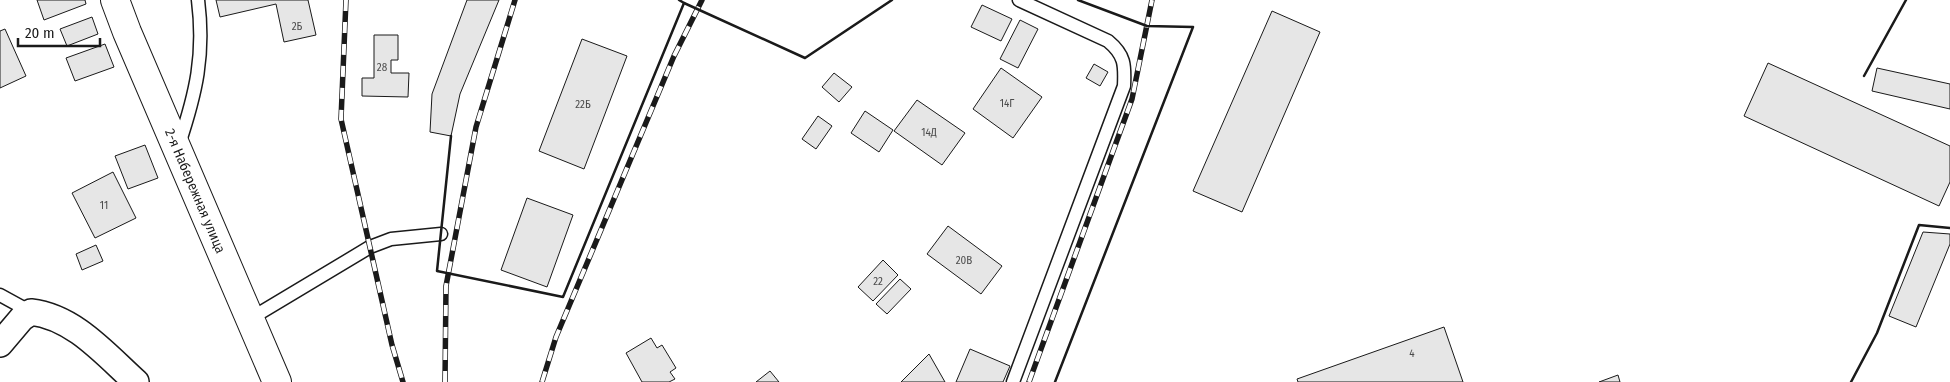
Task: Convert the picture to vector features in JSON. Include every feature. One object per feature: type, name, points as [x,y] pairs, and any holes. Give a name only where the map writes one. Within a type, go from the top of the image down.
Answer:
[{"type":"street","name":"2-я Набережная улица","points":[[115,0],[277,382]]},
{"type":"street","points":[[0,344],[22,318],[31,312],[43,313],[64,321],[85,336],[136,382]]},
{"type":"lane","points":[[177,149],[194,96],[199,68],[201,47],[198,0]]},
{"type":"lane","points":[[1013,382],[1124,86],[1125,74],[1123,60],[1118,49],[1108,41],[1019,0]]},
{"type":"lane","points":[[250,320],[370,247],[391,239],[441,234]]},
{"type":"lane","points":[[0,295],[31,312]]},
{"type":"building","points":[[37,0],[85,0],[86,4],[44,20]]},
{"type":"building","points":[[216,0],[308,0],[316,35],[284,42],[276,4],[220,17]]},
{"type":"building","points":[[467,0],[499,0],[460,94],[451,136],[430,132],[432,94]]},
{"type":"building","points":[[982,5],[1012,19],[1001,41],[971,27]]},
{"type":"building","points":[[1272,11],[1320,32],[1242,212],[1193,191]]},
{"type":"building","points":[[92,17],[98,34],[67,46],[60,29]]},
{"type":"building","points":[[1020,20],[1038,29],[1018,68],[1000,59]]},
{"type":"building","points":[[5,29],[26,76],[0,88],[0,31]]},
{"type":"building","points":[[374,35],[398,35],[398,60],[391,60],[391,73],[409,73],[408,97],[362,96],[362,78],[374,78]]},
{"type":"building","points":[[582,39],[627,56],[584,169],[539,151]]},
{"type":"building","points":[[105,44],[114,67],[75,81],[66,58]]},
{"type":"building","points":[[1768,63],[1950,146],[1950,182],[1939,206],[1744,116]]},
{"type":"building","points":[[1094,64],[1108,72],[1100,86],[1086,78]]},
{"type":"building","points":[[1001,68],[1042,97],[1013,138],[973,109]]},
{"type":"building","points":[[1877,68],[1950,84],[1950,109],[1872,91]]},
{"type":"building","points":[[834,73],[852,87],[839,102],[822,87]]},
{"type":"building","points":[[917,100],[965,133],[942,165],[894,131]]},
{"type":"building","points":[[865,111],[893,130],[879,152],[851,133]]},
{"type":"building","points":[[818,116],[832,126],[816,149],[802,139]]},
{"type":"building","points":[[145,145],[158,178],[128,189],[115,156]]},
{"type":"building","points":[[113,172],[136,218],[95,238],[72,193]]},
{"type":"building","points":[[527,198],[573,215],[547,287],[501,270]]},
{"type":"building","points":[[948,226],[1002,266],[981,294],[927,254]]},
{"type":"building","points":[[1923,232],[1950,234],[1950,244],[1916,327],[1889,316]]},
{"type":"building","points":[[96,245],[103,261],[82,270],[76,254]]},
{"type":"building","points":[[883,260],[898,275],[873,301],[858,287]]},
{"type":"building","points":[[900,279],[911,289],[887,314],[876,304]]},
{"type":"building","points":[[1444,327],[1463,382],[1298,382],[1297,379]]},
{"type":"building","points":[[651,338],[657,348],[662,345],[676,368],[670,372],[675,379],[669,382],[642,382],[626,353]]},
{"type":"building","points":[[970,349],[1010,366],[1003,382],[956,382]]},
{"type":"building","points":[[929,354],[945,382],[901,382]]},
{"type":"building","points":[[770,371],[779,382],[756,382]]},
{"type":"building","points":[[1618,375],[1620,382],[1599,382]]},
{"type":"railway","points":[[346,0],[341,119],[392,345],[403,382]]},
{"type":"railway","points":[[445,382],[446,286],[476,127],[515,0]]},
{"type":"railway","points":[[542,382],[556,337],[674,56],[702,0]]},
{"type":"railway","points":[[1029,382],[1132,99],[1152,0]]},
{"type":"wall","points":[[451,136],[437,271],[563,297],[684,3],[679,0]]},
{"type":"wall","points":[[684,3],[805,58],[892,0]]},
{"type":"wall","points":[[1055,382],[1193,27],[1147,26],[1078,0]]},
{"type":"wall","points":[[1864,76],[1906,0]]},
{"type":"wall","points":[[1851,382],[1877,333],[1919,225],[1950,228]]}]
